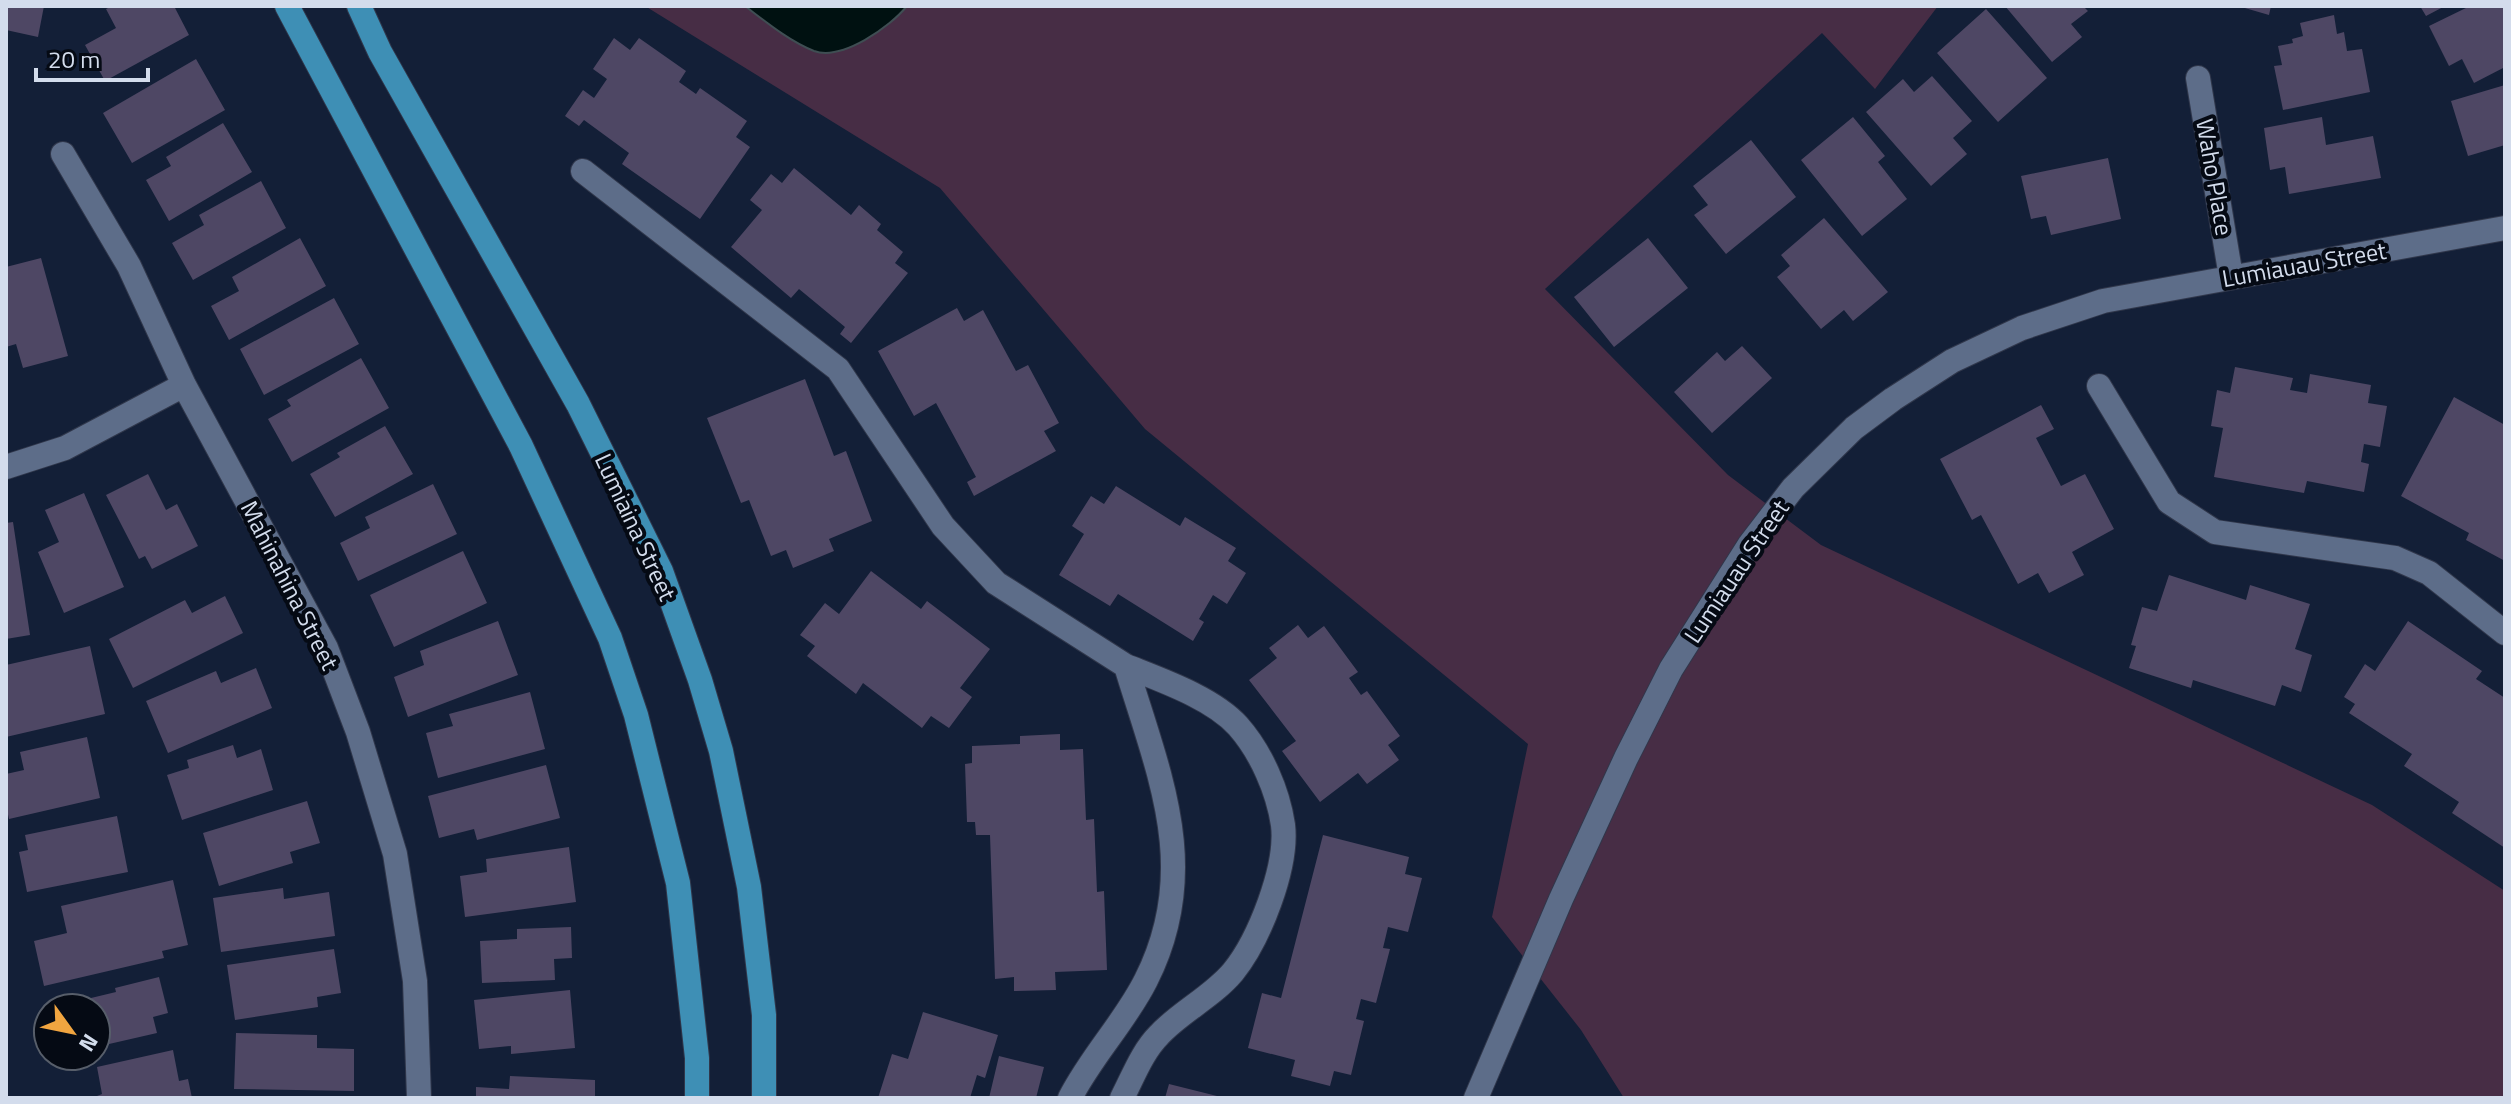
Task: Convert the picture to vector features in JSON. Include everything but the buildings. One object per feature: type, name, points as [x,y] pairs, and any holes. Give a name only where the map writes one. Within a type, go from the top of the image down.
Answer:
[{"type":"main road","points":[[287,6],[521,446],[610,638],[636,715],[678,883],[697,1058],[697,1098]]},
{"type":"main road","name":"Lumiaina Street","points":[[359,6],[380,52],[578,404],[661,571],[700,680],[721,751],[749,887],[764,1015],[764,1098]]},
{"type":"street","name":"Waho Place","points":[[2198,78],[2231,277]]},
{"type":"street","name":"Mahinahina Street","points":[[63,154],[129,266],[184,385],[326,648],[358,732],[395,854],[415,981],[419,1098]]},
{"type":"street","points":[[583,171],[838,369],[943,526],[996,583],[1126,666],[1192,693],[1237,725],[1268,774],[1283,826],[1278,876],[1261,927],[1233,972],[1159,1035],[1140,1061],[1122,1098]]},
{"type":"street","name":"Lumiauau Street","points":[[1476,1098],[1561,899],[1671,669],[1750,544],[1793,488],[1854,428],[1952,361],[2022,328],[2103,301],[2505,228]]},
{"type":"street","points":[[6,467],[65,448],[184,385]]},
{"type":"street","points":[[2099,386],[2169,502],[2215,532],[2395,558],[2429,573],[2505,633]]},
{"type":"street","points":[[1070,1098],[1090,1062],[1128,1013],[1160,946],[1171,897],[1175,859],[1166,797],[1126,666]]},
{"type":"street","points":[[1128,1013],[1159,1035]]},
{"type":"shaded area","points":[[645,6],[1938,6],[1875,89],[1822,33],[1545,289],[1728,475],[1821,545],[2372,805],[2505,891],[2505,1098],[1624,1098],[1581,1030],[1492,917],[1528,744],[1145,429],[940,188]]},
{"type":"shaded area","points":[[745,6],[907,6],[865,40],[825,53],[796,42]]}]
